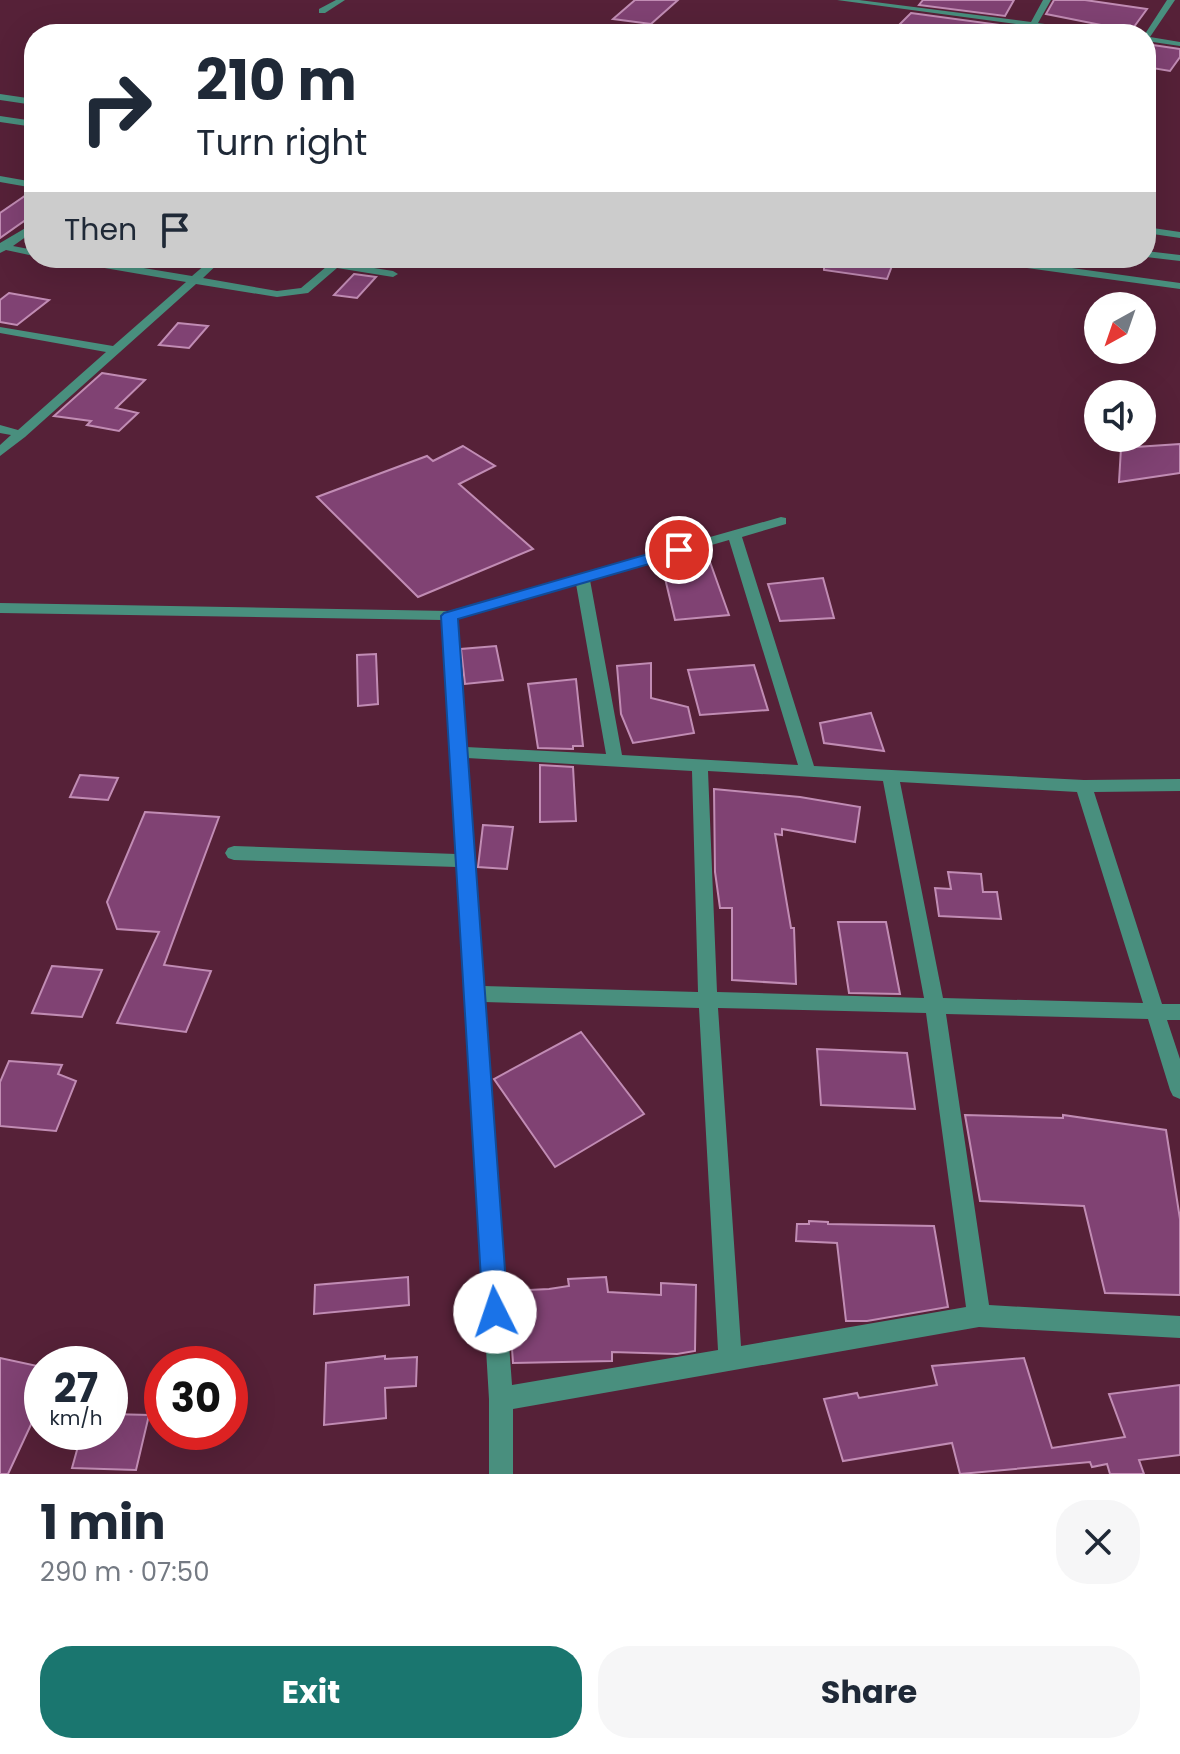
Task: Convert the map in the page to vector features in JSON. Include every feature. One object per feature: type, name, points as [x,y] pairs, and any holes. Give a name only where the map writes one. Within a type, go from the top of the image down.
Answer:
[{"type":"street","points":[[322,11],[341,0]]},
{"type":"street","points":[[841,0],[1033,24],[1047,0]]},
{"type":"street","points":[[1156,24],[1171,0]]},
{"type":"street","points":[[1156,40],[1180,44]]},
{"type":"street","points":[[0,97],[24,101]]},
{"type":"street","points":[[0,119],[24,123]]},
{"type":"street","points":[[0,179],[24,183]]},
{"type":"street","points":[[1156,231],[1180,235]]},
{"type":"street","points":[[1,248],[24,233]]},
{"type":"street","points":[[1,248],[24,251]]},
{"type":"street","points":[[1156,255],[1180,258]]},
{"type":"street","points":[[120,268],[193,281],[294,293],[304,291],[331,268]]},
{"type":"street","points":[[0,452],[208,268]]},
{"type":"street","points":[[354,268],[393,274]]},
{"type":"street","points":[[1050,268],[1180,286]]},
{"type":"street","points":[[0,330],[115,350]]},
{"type":"street","points":[[0,429],[21,434]]},
{"type":"street","points":[[0,608],[449,616],[781,521]]},
{"type":"street","points":[[734,534],[808,771]]},
{"type":"street","points":[[582,578],[615,761]]},
{"type":"street","points":[[449,616],[501,1399],[501,1474]]},
{"type":"street","points":[[457,752],[1084,786],[1180,785]]},
{"type":"street","points":[[700,766],[708,1000],[730,1359]]},
{"type":"street","points":[[890,775],[935,1006],[979,1316]]},
{"type":"street","points":[[1084,786],[1180,1090]]},
{"type":"street","points":[[234,853],[465,861]]},
{"type":"street","points":[[475,994],[1180,1012]]},
{"type":"street","points":[[501,1399],[979,1316],[1180,1327]]},
{"type":"building","points":[[635,0],[678,0],[651,24],[613,19]]},
{"type":"building","points":[[923,0],[1014,0],[1005,16],[919,5]]},
{"type":"building","points":[[1054,0],[1085,0],[1147,9],[1136,24],[1096,24],[1046,14]]},
{"type":"building","points":[[911,13],[993,24],[900,24]]},
{"type":"building","points":[[1156,45],[1180,49],[1180,57],[1170,71],[1156,69]]},
{"type":"building","points":[[24,196],[24,221],[0,238],[0,213]]},
{"type":"building","points":[[824,268],[891,268],[887,279]]},
{"type":"building","points":[[354,274],[376,277],[357,298],[334,295]]},
{"type":"building","points":[[9,293],[49,300],[17,325],[0,322],[0,300]]},
{"type":"building","points":[[178,323],[208,326],[189,348],[159,345]]},
{"type":"building","points":[[102,373],[145,380],[116,408],[138,413],[119,431],[87,425],[91,421],[54,416]]},
{"type":"building","points":[[1180,444],[1180,473],[1119,482],[1121,452],[1156,452],[1156,446]]},
{"type":"building","points":[[463,446],[495,466],[459,484],[533,549],[418,597],[317,497],[427,456],[433,461]]},
{"type":"building","points":[[710,562],[729,615],[675,620],[664,574]]},
{"type":"building","points":[[823,578],[834,618],[780,621],[768,584]]},
{"type":"building","points":[[496,646],[503,680],[465,684],[461,649]]},
{"type":"building","points":[[376,654],[378,704],[358,706],[357,655]]},
{"type":"building","points":[[651,663],[651,698],[688,707],[694,733],[633,743],[621,714],[617,666]]},
{"type":"building","points":[[754,665],[768,710],[700,715],[688,670]]},
{"type":"building","points":[[576,679],[583,746],[573,746],[573,749],[538,748],[528,684]]},
{"type":"building","points":[[871,713],[884,751],[824,743],[820,723]]},
{"type":"building","points":[[540,765],[573,767],[576,821],[540,822]]},
{"type":"building","points":[[80,775],[118,778],[108,800],[70,797]]},
{"type":"building","points":[[714,789],[800,797],[860,807],[855,842],[782,829],[782,835],[775,834],[791,928],[794,928],[796,984],[732,980],[732,908],[720,908],[715,872]]},
{"type":"building","points":[[145,812],[219,817],[164,965],[211,971],[186,1032],[117,1023],[159,932],[117,929],[107,902]]},
{"type":"building","points":[[483,825],[513,827],[507,869],[478,867]]},
{"type":"building","points":[[948,872],[981,874],[983,892],[997,892],[1001,919],[939,916],[935,888],[951,889]]},
{"type":"building","points":[[838,922],[886,922],[900,994],[849,993]]},
{"type":"building","points":[[52,966],[102,970],[82,1017],[32,1013]]},
{"type":"building","points":[[581,1032],[644,1114],[555,1167],[494,1079]]},
{"type":"building","points":[[817,1049],[907,1053],[915,1109],[821,1105]]},
{"type":"building","points":[[9,1061],[62,1065],[58,1074],[76,1081],[56,1131],[0,1126],[0,1082]]},
{"type":"building","points":[[965,1115],[1063,1118],[1063,1115],[1166,1130],[1180,1219],[1180,1295],[1105,1293],[1084,1206],[980,1201]]},
{"type":"building","points":[[809,1221],[934,1226],[948,1307],[867,1321],[846,1321],[837,1243],[796,1241],[797,1224],[809,1224]]},
{"type":"building","points":[[408,1277],[409,1305],[314,1314],[315,1285]]},
{"type":"building","points":[[606,1277],[608,1292],[661,1295],[661,1283],[696,1285],[695,1351],[677,1354],[612,1352],[612,1361],[513,1363],[508,1291],[549,1289],[569,1286],[568,1279]]},
{"type":"building","points":[[385,1356],[385,1359],[417,1357],[416,1386],[385,1388],[386,1418],[324,1425],[326,1363]]},
{"type":"building","points":[[0,1358],[24,1363],[24,1440],[8,1474],[0,1474]]},
{"type":"building","points":[[1024,1358],[1052,1448],[1125,1437],[1109,1394],[1180,1385],[1180,1455],[1139,1460],[1144,1474],[1110,1474],[1107,1464],[1092,1467],[1090,1462],[960,1474],[952,1443],[843,1461],[824,1399],[857,1393],[859,1398],[937,1385],[932,1366]]},
{"type":"building","points":[[128,1414],[144,1415],[144,1436],[136,1470],[72,1468],[77,1450],[128,1450]]},
{"type":"route","points":[[495,1312],[449,616],[679,550]]}]
